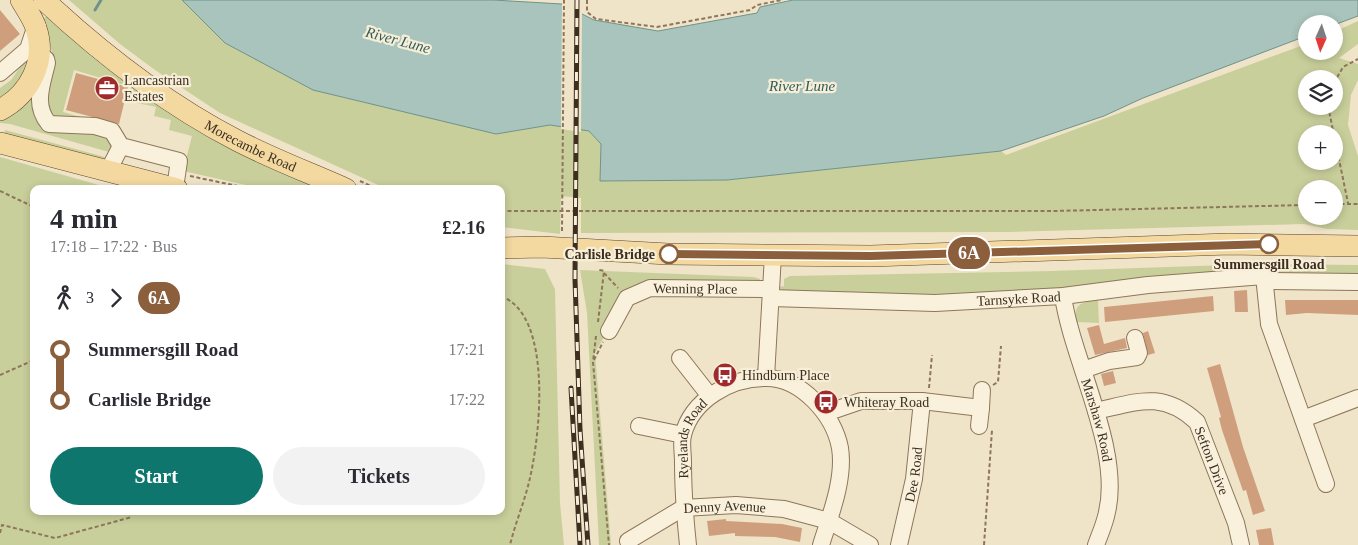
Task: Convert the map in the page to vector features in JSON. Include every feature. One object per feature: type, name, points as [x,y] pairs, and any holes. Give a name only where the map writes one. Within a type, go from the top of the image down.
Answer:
[{"type":"main road","points":[[0,110],[19,97],[32,79],[38,63],[38,34],[21,0]]},
{"type":"main road","name":"Morecambe Road","points":[[44,0],[116,63],[176,106],[238,141],[350,183]]},
{"type":"main road","points":[[0,144],[108,171],[180,184]]},
{"type":"main road","points":[[505,236],[542,247]]},
{"type":"main road","points":[[505,248],[542,247],[668,254],[871,256],[1229,244],[1358,246]]},
{"type":"street","points":[[0,73],[28,49],[38,34]]},
{"type":"street","points":[[38,34],[47,63],[38,103],[43,116],[49,124],[55,126],[90,125],[112,131],[121,146],[179,162],[180,184]]},
{"type":"street","points":[[108,171],[121,146]]},
{"type":"street","points":[[766,378],[772,255]]},
{"type":"street","points":[[1264,278],[1269,324],[1326,484]]},
{"type":"street","name":"Tarnsyke Road","points":[[771,293],[935,303],[1063,296],[1148,286],[1264,278],[1358,282]]},
{"type":"street","name":"Wenning Place","points":[[627,298],[650,288],[771,293]]},
{"type":"street","name":"Marshaw Road","points":[[1063,296],[1096,411],[1110,473],[1108,512],[1096,545]]},
{"type":"street","points":[[601,328],[627,298]]},
{"type":"street","points":[[1083,370],[1109,361],[1137,357],[1139,353],[1135,338]]},
{"type":"street","points":[[680,358],[709,395]]},
{"type":"street","name":"Ryelands Road","points":[[688,545],[684,508],[683,435],[693,415],[709,395],[737,382],[766,378],[787,383],[804,392],[826,413],[840,449],[840,468],[822,545]]},
{"type":"street","points":[[979,426],[982,390]]},
{"type":"street","points":[[1304,419],[1358,398]]},
{"type":"street","name":"Sefton Drive","points":[[1096,411],[1146,400],[1166,402],[1185,411],[1197,422],[1236,523],[1241,545]]},
{"type":"street","points":[[826,413],[861,401],[922,401],[981,408]]},
{"type":"street","name":"Dee Road","points":[[899,545],[914,479],[922,401]]},
{"type":"street","points":[[640,426],[683,435]]},
{"type":"street","name":"Denny Avenue","points":[[628,541],[684,508],[736,505],[784,509],[829,520],[870,545]]},
{"type":"path","points":[[562,231],[564,0]]},
{"type":"path","points":[[587,0],[587,12],[596,19],[657,27],[750,10],[757,5],[782,0]]},
{"type":"path","points":[[1341,70],[1343,67],[1358,59]]},
{"type":"path","points":[[1330,115],[1348,204]]},
{"type":"path","points":[[180,184],[194,185]]},
{"type":"path","points":[[0,191],[30,205]]},
{"type":"path","points":[[1343,204],[1358,204]]},
{"type":"path","points":[[505,211],[1054,211],[1298,205]]},
{"type":"path","points":[[600,268],[627,298]]},
{"type":"path","points":[[604,273],[601,328],[593,362],[609,545]]},
{"type":"path","points":[[505,297],[512,300],[528,323],[534,344],[538,376],[534,454],[529,482],[510,545]]},
{"type":"path","points":[[593,362],[601,328]]},
{"type":"path","points":[[982,390],[998,382],[1001,346]]},
{"type":"path","points":[[922,401],[929,390],[932,355]]},
{"type":"path","points":[[0,375],[30,362]]},
{"type":"path","points":[[979,426],[993,430],[984,545]]},
{"type":"path","points":[[0,533],[1,525],[56,538],[132,518]]},
{"type":"green space","points":[[69,0],[182,0],[225,43],[496,134],[551,125],[589,131],[601,143],[600,181],[727,180],[1001,151],[1006,155],[1298,47],[1298,60],[1343,59],[1358,64],[1358,80],[1351,95],[1348,125],[1358,156],[1358,230],[1327,229],[1309,225],[1343,225],[1343,180],[1298,180],[1298,224],[1010,232],[581,233],[581,198],[561,196],[560,234],[505,227],[505,185],[378,185],[220,113],[155,70],[120,44]]},
{"type":"green space","points":[[47,16],[258,162],[313,185],[246,185],[183,171],[192,136],[169,130],[171,120],[154,116],[156,107],[128,101],[131,87],[74,70],[63,112],[81,117],[54,120],[45,109],[53,56],[43,19]]},
{"type":"green space","points":[[1358,21],[1358,44],[1343,55],[1343,28]]},
{"type":"green space","points":[[30,53],[27,74],[0,103],[0,88],[11,80]]},
{"type":"green space","points":[[32,98],[39,118],[102,130],[112,142],[109,152],[10,124],[0,123],[0,118]]},
{"type":"green space","points":[[5,130],[105,157],[99,162],[4,136]]},
{"type":"green space","points":[[0,157],[99,185],[30,185],[30,515],[505,515],[505,264],[545,269],[555,289],[560,503],[564,545],[0,545]]},
{"type":"green space","points":[[1255,264],[1255,272],[1139,284],[976,293],[971,297],[945,298],[939,294],[895,294],[862,297],[855,292],[813,291],[807,295],[782,291],[779,287],[784,286],[784,279],[790,276],[1051,271]]},
{"type":"green space","points":[[1276,264],[1358,265],[1358,278],[1274,275]]},
{"type":"green space","points":[[580,270],[754,277],[760,279],[759,282],[626,298],[595,353],[611,545],[599,545],[587,313]]},
{"type":"green space","points":[[1098,300],[1099,323],[1077,322],[1077,308],[1083,303]]},
{"type":"water","name":"River Lune","points":[[182,0],[493,0],[562,4],[594,20],[658,31],[757,13],[760,7],[793,0],[1358,0],[1358,16],[1343,22],[1343,15],[1298,15],[1298,39],[1143,98],[1104,116],[1001,151],[727,180],[600,181],[601,144],[589,131],[550,125],[496,134],[313,90],[225,43]]},
{"type":"pier","points":[[562,1],[582,11],[581,132],[561,129]]},
{"type":"building","points":[[0,10],[20,34],[0,51]]},
{"type":"building","points":[[76,73],[128,87],[119,124],[66,110]]},
{"type":"building","points":[[1247,290],[1248,312],[1235,312],[1234,291]]},
{"type":"building","points":[[1213,296],[1214,311],[1105,322],[1104,307]]},
{"type":"building","points":[[1285,300],[1358,300],[1358,315],[1307,313],[1286,315]]},
{"type":"building","points":[[1099,325],[1104,344],[1125,338],[1127,348],[1095,355],[1087,328]]},
{"type":"building","points":[[1148,331],[1155,353],[1148,355],[1143,333]]},
{"type":"building","points":[[1220,364],[1243,447],[1265,511],[1253,515],[1246,490],[1243,491],[1222,430],[1219,418],[1221,417],[1207,368]]},
{"type":"building","points":[[1113,371],[1116,383],[1104,386],[1101,374]]},
{"type":"building","points":[[726,519],[726,521],[782,524],[802,528],[800,542],[775,537],[735,536],[735,533],[709,536],[707,521]]},
{"type":"building","points":[[1271,528],[1274,545],[1259,545],[1256,530]]},
{"type":"waterway","points":[[95,10],[101,0]]},
{"type":"railway","points":[[577,0],[575,279],[580,430],[588,545]]},
{"type":"railway","points":[[571,388],[580,545]]},
{"type":"bus line","name":"6A","points":[[669,254],[871,256],[1269,244]]},
{"type":"place","name":"Lancastrian Estates","points":[[107,88]]},
{"type":"place","name":"Summersgill Road","points":[[1269,244]]},
{"type":"place","name":"Carlisle Bridge","points":[[669,254]]},
{"type":"place","name":"Hindburn Place","points":[[725,375]]},
{"type":"place","name":"Whiteray Road","points":[[826,402]]}]
